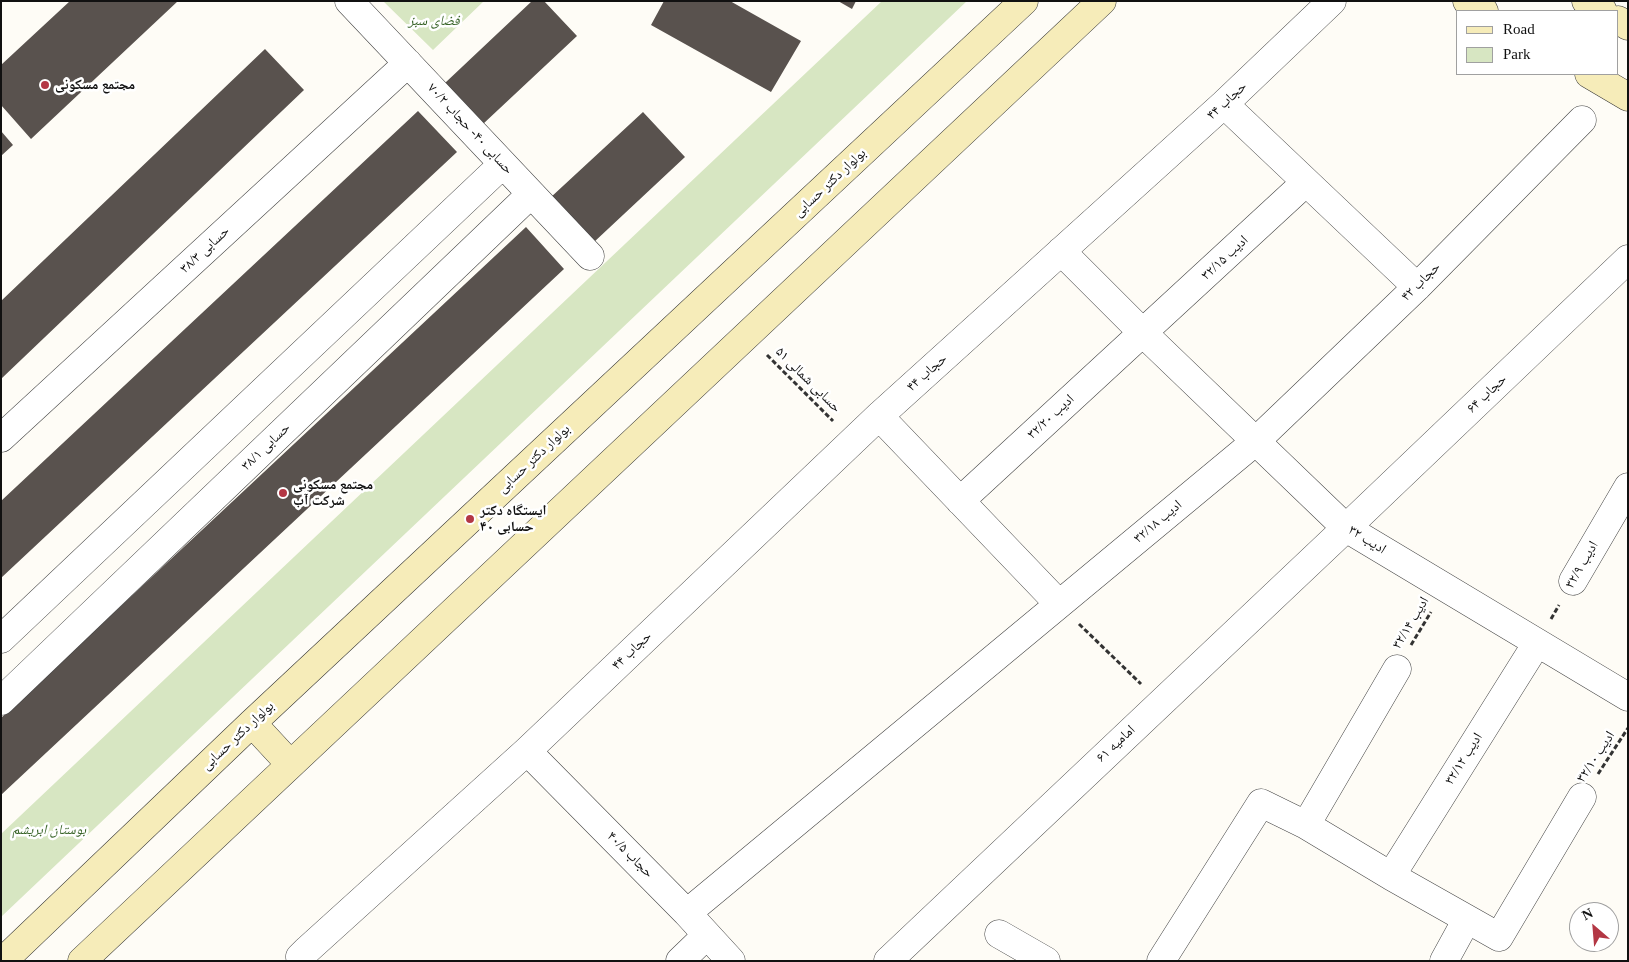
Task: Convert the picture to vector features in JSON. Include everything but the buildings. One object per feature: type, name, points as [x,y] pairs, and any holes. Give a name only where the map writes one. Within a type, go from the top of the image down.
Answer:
[{"type":"main road","name":"بولوار دکتر حسابی","points":[[3,961],[252,723],[1024,1]]},
{"type":"main road","points":[[82,961],[1102,1]]},
{"type":"main road","points":[[1467,1],[1482,10]]},
{"type":"main road","points":[[1586,1],[1601,10]]},
{"type":"main road","points":[[1591,75],[1628,97]]},
{"type":"main road","points":[[252,723],[290,764]]},
{"type":"street","name":"حسابی ۴۰- حجاب ۷۰/۲","points":[[349,1],[590,256]]},
{"type":"street","name":"حجاب ۴۴","points":[[300,961],[300,957],[306,951],[527,750],[879,416],[1224,104],[1332,1]]},
{"type":"street","name":"حسابی ۳۸/۳","points":[[1,438],[408,63]]},
{"type":"street","points":[[1224,104],[1417,287]]},
{"type":"street","name":"حجاب ۴۲","points":[[1256,441],[1417,287],[1582,120]]},
{"type":"street","points":[[1,639],[503,164]]},
{"type":"street","name":"ادیب ۳۲/۱۵","points":[[1143,333],[1306,182]]},
{"type":"street","name":"حسابی ۳۸/۱","points":[[1,701],[531,194]]},
{"type":"street","name":"ادیب ۳۲","points":[[1061,251],[1143,333],[1346,528],[1628,697]]},
{"type":"street","name":"حجاب ۶۴","points":[[1346,528],[1628,260]]},
{"type":"street","name":"ادیب ۳۲/۲۰","points":[[960,501],[1143,333]]},
{"type":"street","points":[[879,416],[1059,604]]},
{"type":"street","name":"ادیب ۳۲/۱۸","points":[[687,913],[1256,441]]},
{"type":"street","name":"ادیب ۳۲/۹","points":[[1573,581],[1628,487]]},
{"type":"street","name":"امامیه ۶۱","points":[[888,961],[1346,528]]},
{"type":"street","name":"ادیب ۳۲/۱۲","points":[[1390,876],[1536,643]]},
{"type":"street","points":[[1306,825],[1397,669]]},
{"type":"street","name":"حجاب ۴۰/۵","points":[[527,750],[687,913],[731,961]]},
{"type":"street","points":[[1161,961],[1261,803],[1306,825],[1390,876],[1499,937],[1582,797]]},
{"type":"street","points":[[1444,961],[1468,919]]},
{"type":"street","points":[[999,934],[1046,961]]},
{"type":"street","points":[[680,961],[707,935]]},
{"type":"path","name":"حسابی شمالی ۵۱","points":[[747,335],[853,441]]},
{"type":"path","name":"ادیب ۳۲/۹","points":[[1536,643],[1573,581]]},
{"type":"path","name":"ادیب ۳۲/۱۴","points":[[1397,669],[1445,588]]},
{"type":"path","points":[[1059,604],[1160,702]]},
{"type":"path","name":"ادیب ۳۲/۱۰","points":[[1582,797],[1628,728]]},
{"type":"green space","name":"فضای سبز","points":[[383,1],[484,1],[433,50]]},
{"type":"green space","name":"بوستان ابریشم","points":[[882,1],[967,1],[1,917],[1,834]]},
{"type":"place","name":"مجتمع مسکونی","points":[[45,85]]},
{"type":"place","name":"مجتمع مسکونی شرکت آب","points":[[283,493]]},
{"type":"place","name":"ایستگاه دکتر حسابی ۴۰","points":[[470,519]]}]
